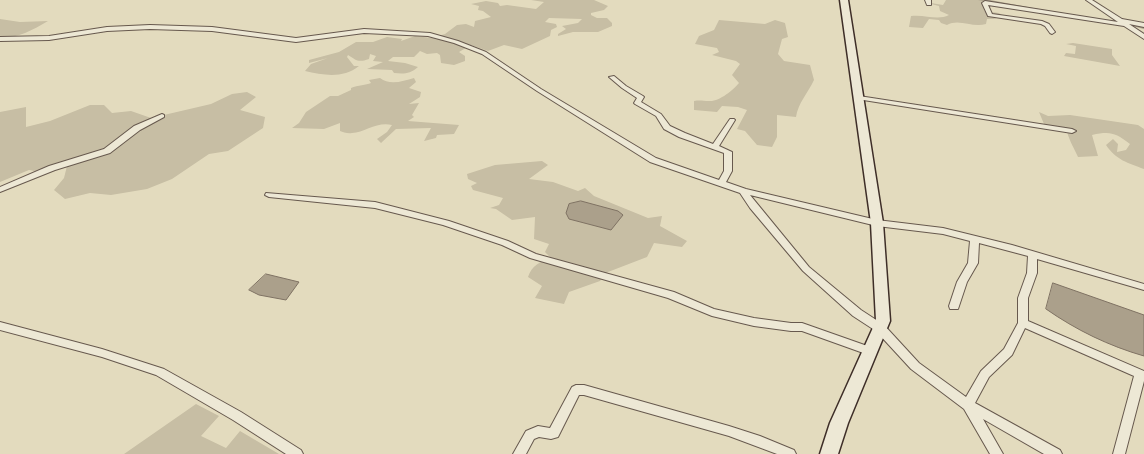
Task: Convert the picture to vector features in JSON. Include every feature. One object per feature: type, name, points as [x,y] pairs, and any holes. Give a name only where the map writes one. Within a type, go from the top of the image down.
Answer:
[{"type":"main road","points":[[829,454],[839,424],[883,321],[877,223],[844,0]]},
{"type":"street","points":[[996,0],[1144,25]]},
{"type":"street","points":[[1089,0],[1144,36]]},
{"type":"street","points":[[1052,32],[1047,25],[1042,23],[990,15],[987,12],[988,6],[985,3],[1127,25]]},
{"type":"street","points":[[0,39],[49,38],[107,29],[150,26],[212,29],[296,40],[364,31],[428,34],[484,53],[539,90],[654,160],[721,184],[877,223],[943,231],[976,239],[1144,287]]},
{"type":"street","points":[[612,77],[641,97],[637,103],[659,115],[667,127],[682,135],[728,152],[728,171],[721,184]]},
{"type":"street","points":[[859,98],[1072,131]]},
{"type":"street","points":[[0,190],[52,168],[107,151],[137,128],[162,116]]},
{"type":"street","points":[[715,146],[732,120]]},
{"type":"street","points":[[743,191],[767,224],[806,269],[857,313],[880,328],[915,366],[968,405],[1056,454]]},
{"type":"street","points":[[269,195],[375,205],[446,223],[505,243],[533,256],[670,295],[712,312],[754,322],[802,327],[869,351]]},
{"type":"street","points":[[954,306],[962,282],[973,263],[976,239]]},
{"type":"street","points":[[968,405],[985,374],[1008,352],[1023,323],[1023,298],[1032,273],[1033,255]]},
{"type":"street","points":[[1023,323],[1142,375],[1119,454]]},
{"type":"street","points":[[0,326],[102,353],[160,372],[297,454]]},
{"type":"street","points":[[519,454],[530,435],[538,431],[554,433],[576,390],[584,390],[666,414],[706,423],[761,441],[790,454]]},
{"type":"street","points":[[968,405],[997,454]]},
{"type":"shaded area","points":[[531,0],[594,0],[608,6],[604,10],[591,13],[591,15],[597,18],[607,18],[612,23],[612,26],[598,32],[573,32],[558,36],[558,34],[566,29],[562,26],[578,23],[582,19],[549,18],[545,22],[556,24],[557,27],[551,30],[550,36],[522,49],[504,45],[488,51],[471,45],[459,52],[465,56],[465,61],[454,65],[441,63],[440,55],[437,53],[427,54],[420,51],[414,57],[393,57],[388,61],[418,67],[407,73],[367,69],[383,62],[373,61],[376,56],[370,54],[369,59],[362,61],[355,60],[348,55],[347,57],[354,66],[359,66],[346,73],[326,75],[305,71],[311,64],[328,58],[309,63],[309,60],[339,52],[356,42],[373,42],[387,37],[402,39],[401,41],[415,36],[432,38],[445,34],[457,25],[466,24],[474,27],[475,21],[491,17],[478,10],[479,6],[471,4],[486,1],[498,3],[500,6],[507,5],[536,9],[544,2]]},
{"type":"shaded area","points":[[946,0],[984,0],[986,6],[984,11],[999,13],[1003,16],[987,19],[986,24],[981,25],[956,22],[947,25],[939,20],[929,19],[923,28],[909,27],[911,16],[944,17],[949,15],[940,11],[939,6],[931,4],[943,5]]},
{"type":"shaded area","points":[[0,19],[20,22],[48,21],[19,35],[0,38]]},
{"type":"shaded area","points":[[719,20],[765,24],[775,20],[785,23],[788,37],[782,39],[778,54],[784,61],[810,65],[814,80],[801,103],[796,117],[777,115],[777,137],[772,147],[757,145],[745,131],[737,129],[747,110],[738,107],[722,106],[717,112],[694,110],[694,101],[717,100],[730,92],[739,83],[732,75],[740,64],[736,61],[712,55],[719,52],[717,48],[695,44],[699,36],[714,30]]},
{"type":"shaded area","points":[[1073,43],[1112,49],[1112,55],[1120,66],[1064,56],[1066,53],[1075,54],[1076,46],[1066,44]]},
{"type":"shaded area","points":[[380,78],[392,82],[414,78],[416,82],[409,88],[421,92],[420,97],[409,104],[419,103],[412,115],[414,117],[408,121],[459,125],[454,134],[437,135],[436,138],[424,141],[431,128],[396,129],[381,143],[377,139],[387,132],[392,125],[382,124],[350,133],[340,131],[340,123],[324,129],[292,128],[299,123],[306,112],[330,96],[338,96],[356,86],[371,83],[369,80]]},
{"type":"shaded area","points":[[247,92],[256,97],[240,110],[265,117],[263,128],[228,151],[209,154],[172,179],[147,189],[111,195],[90,193],[65,199],[54,190],[64,178],[67,166],[34,171],[29,170],[0,182],[0,112],[26,107],[26,127],[50,121],[90,105],[104,105],[112,113],[131,111],[151,118],[211,104],[232,94]]},
{"type":"shaded area","points":[[1039,112],[1048,116],[1070,115],[1138,125],[1144,129],[1144,169],[1123,160],[1110,150],[1106,145],[1113,139],[1118,144],[1117,152],[1126,150],[1130,144],[1112,134],[1092,135],[1098,156],[1078,157],[1067,132],[1074,133],[1073,130],[1044,124]]},
{"type":"shaded area","points":[[542,161],[548,165],[529,179],[553,182],[578,191],[585,188],[594,196],[648,218],[662,216],[660,226],[687,241],[682,247],[654,243],[647,257],[608,272],[600,281],[569,292],[564,304],[535,298],[542,286],[528,277],[537,264],[551,258],[545,252],[549,244],[534,239],[535,217],[512,220],[496,209],[490,208],[499,205],[503,198],[473,190],[471,186],[477,183],[468,179],[467,174],[495,165]]},
{"type":"shaded area","points":[[581,201],[618,211],[623,215],[611,230],[569,219],[566,213],[569,204]]},
{"type":"shaded area","points":[[266,274],[299,282],[286,300],[259,295],[249,290]]},
{"type":"shaded area","points":[[1053,283],[1144,315],[1144,356],[1093,337],[1046,309]]},
{"type":"shaded area","points":[[196,404],[219,416],[201,436],[226,448],[240,431],[279,454],[124,454]]},
{"type":"waterway","points":[[981,0],[1041,10]]},
{"type":"waterway","points":[[1130,24],[1144,27]]}]
